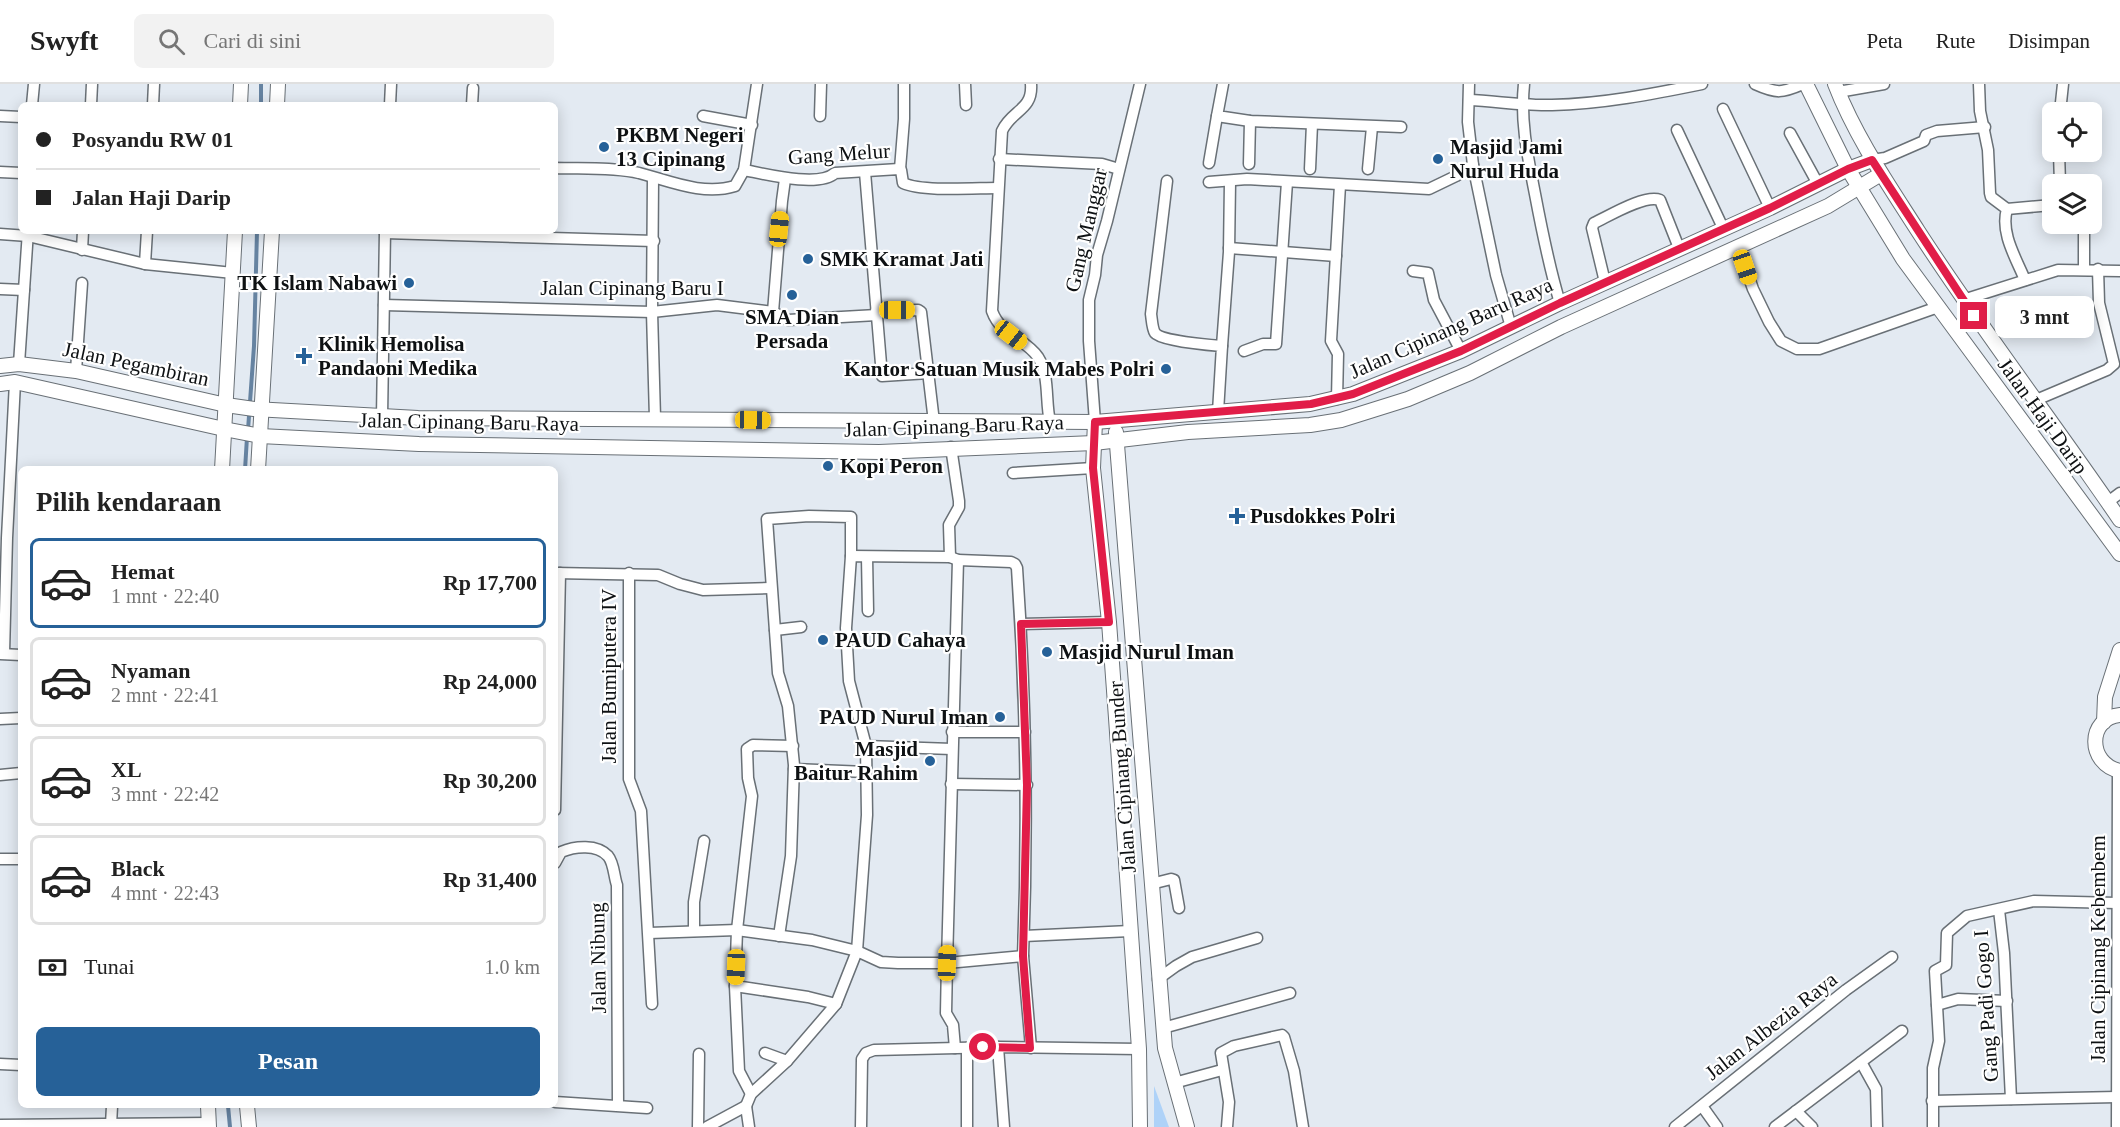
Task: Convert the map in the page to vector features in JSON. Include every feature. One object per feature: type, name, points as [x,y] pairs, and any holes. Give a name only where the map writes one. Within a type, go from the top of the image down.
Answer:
[{"type":"main road","points":[[240,102],[241,84]]},
{"type":"main road","points":[[277,102],[278,84]]},
{"type":"main road","name":"Jalan Haji Darip","points":[[1805,84],[1848,169],[1903,259],[2120,554]]},
{"type":"main road","name":"Jalan Haji Darip","points":[[1836,88],[1879,159],[1881,174],[1962,300],[2120,520]]},
{"type":"main road","name":"Jalan Cipinang Baru Raya","points":[[258,409],[382,417],[1095,422],[1311,404],[1337,399],[1461,351],[1605,282],[1770,208],[1848,169],[1879,159]]},
{"type":"main road","name":"Jalan Cipinang Baru Raya","points":[[255,435],[356,442],[499,446],[556,445],[879,452],[951,447],[1094,443],[1188,432],[1310,425],[1341,420],[1428,391],[1470,373],[1584,316],[1828,206],[1881,174]]},
{"type":"main road","points":[[223,466],[231,406],[235,234]]},
{"type":"main road","points":[[258,466],[255,435],[272,234]]},
{"type":"main road","points":[[1575,296],[1584,316]]},
{"type":"main road","points":[[1556,305],[1561,327]]},
{"type":"main road","name":"Jalan Pegambiran","points":[[0,366],[19,364],[76,371],[231,406],[258,409]]},
{"type":"main road","name":"Jalan Pegambiran","points":[[0,384],[15,382],[255,435]]},
{"type":"main road","name":"Jalan Cipinang Bunder","points":[[1116,420],[1163,1029],[1167,1058],[1187,1127]]},
{"type":"main road","name":"Jalan Cipinang Bunder","points":[[1095,422],[1093,468],[1109,622],[1116,718],[1139,1049],[1140,1127]]},
{"type":"main road","points":[[2104,722],[2105,697],[2120,650]]},
{"type":"main road","points":[[2115,667],[2120,684]]},
{"type":"main road","points":[[2119,771],[2106,766],[2098,756],[2095,744],[2097,732],[2104,722],[2120,715]]},
{"type":"main road","points":[[1116,718],[1120,726],[1126,728],[1134,726],[1140,718]]},
{"type":"main road","points":[[1119,765],[1126,754],[1130,753],[1143,761]]},
{"type":"main road","points":[[208,1108],[209,1125]]},
{"type":"main road","points":[[248,1108],[249,1127]]},
{"type":"street","points":[[32,102],[34,84]]},
{"type":"street","points":[[91,102],[92,84]]},
{"type":"street","points":[[153,102],[154,84]]},
{"type":"street","points":[[390,102],[391,84]]},
{"type":"street","points":[[558,168],[638,173],[694,188],[723,189],[735,186],[744,170],[757,84]]},
{"type":"street","points":[[820,116],[821,84]]},
{"type":"street","points":[[900,169],[904,84]]},
{"type":"street","points":[[965,84],[966,105]]},
{"type":"street","points":[[1031,84],[1031,98],[1028,104],[1008,120],[1002,131],[992,311],[998,324],[1032,350],[1044,369],[1050,422]]},
{"type":"street","name":"Gang Manggar","points":[[1095,422],[1089,341],[1089,300],[1097,255],[1140,84]]},
{"type":"street","points":[[1209,163],[1223,84]]},
{"type":"street","points":[[1469,84],[1468,122],[1473,165],[1496,275],[1511,327]]},
{"type":"street","points":[[1524,84],[1522,105],[1529,164],[1556,305]]},
{"type":"street","points":[[1469,100],[1522,105],[1584,104],[1656,94],[1702,84]]},
{"type":"street","points":[[1755,84],[1779,93],[1805,84]]},
{"type":"street","points":[[1836,88],[1884,84]]},
{"type":"street","points":[[1979,84],[1980,111],[1988,150],[1991,197],[2007,209],[2042,206]]},
{"type":"street","points":[[2061,102],[2062,84]]},
{"type":"street","points":[[472,102],[473,88]]},
{"type":"street","points":[[1723,109],[1770,208]]},
{"type":"street","points":[[0,116],[18,117]]},
{"type":"street","points":[[703,116],[752,125]]},
{"type":"street","points":[[1217,116],[1250,121],[1401,127]]},
{"type":"street","points":[[1249,164],[1250,121]]},
{"type":"street","points":[[1310,169],[1311,124]]},
{"type":"street","points":[[1368,169],[1372,127]]},
{"type":"street","points":[[1879,159],[1924,141],[1926,135],[1937,131],[1984,127]]},
{"type":"street","points":[[1677,130],[1723,228]]},
{"type":"street","points":[[1790,133],[1818,184]]},
{"type":"street","points":[[999,159],[1102,165],[1119,169]]},
{"type":"street","points":[[1209,182],[1247,179],[1429,189],[1473,165]]},
{"type":"street","name":"Gang Melur","points":[[744,170],[785,179],[828,179],[835,173],[900,169],[903,183],[908,185],[931,188],[998,188]]},
{"type":"street","points":[[0,172],[18,173]]},
{"type":"street","points":[[865,172],[882,376],[928,373],[934,422]]},
{"type":"street","points":[[653,178],[652,312],[655,418]]},
{"type":"street","points":[[773,312],[785,179]]},
{"type":"street","points":[[1167,181],[1151,314],[1154,331],[1157,336],[1171,340],[1222,346]]},
{"type":"street","points":[[1218,412],[1229,248],[1230,182]]},
{"type":"street","points":[[1244,351],[1263,344],[1276,344],[1287,182]]},
{"type":"street","points":[[1337,399],[1338,354],[1331,341],[1341,185]]},
{"type":"street","points":[[1605,282],[1592,228],[1594,223],[1636,203],[1656,198],[1660,200],[1679,249]]},
{"type":"street","points":[[2007,209],[2007,234],[2025,280]]},
{"type":"street","points":[[0,234],[18,233]]},
{"type":"street","points":[[19,364],[28,234]]},
{"type":"street","points":[[31,234],[82,250],[145,264],[233,273]]},
{"type":"street","points":[[82,250],[83,234]]},
{"type":"street","points":[[145,264],[147,234]]},
{"type":"street","points":[[382,417],[385,234]]},
{"type":"street","points":[[445,234],[654,241]]},
{"type":"street","points":[[2084,234],[2084,269]]},
{"type":"street","points":[[1738,246],[1753,289],[1769,322],[1781,341],[1797,349],[1819,349],[1938,307]]},
{"type":"street","points":[[1229,248],[1336,256]]},
{"type":"street","points":[[2036,400],[2114,364],[2099,303],[2098,269]]},
{"type":"street","points":[[1962,300],[2058,270],[2120,271]]},
{"type":"street","points":[[1413,271],[1428,273],[1434,300],[1461,351]]},
{"type":"street","points":[[76,371],[82,283]]},
{"type":"street","points":[[0,289],[24,290]]},
{"type":"street","name":"Jalan Cipinang Baru I","points":[[384,305],[652,312],[717,305],[773,312],[788,320],[918,310],[921,312],[928,373]]},
{"type":"street","points":[[15,382],[10,490],[3,538],[2,653],[18,655]]},
{"type":"street","points":[[951,447],[959,507],[949,525],[954,558],[946,1012],[952,1024],[955,1048]]},
{"type":"street","points":[[1013,473],[1093,468]]},
{"type":"street","points":[[2108,502],[2120,494]]},
{"type":"street","points":[[749,1127],[746,1106],[752,1094],[787,1061],[836,1004],[856,951],[867,815],[866,746],[849,681],[846,628],[851,517],[769,518],[766,522],[778,673],[788,706],[794,769],[791,856],[779,936]]},
{"type":"street","points":[[850,556],[954,558],[1015,564],[1021,624],[1027,785],[1023,956],[1030,1048]]},
{"type":"street","points":[[867,557],[868,611]]},
{"type":"street","points":[[558,573],[658,575],[703,590],[771,588]]},
{"type":"street","name":"Jalan Bumiputera IV","points":[[629,573],[629,779],[641,811],[649,933]]},
{"type":"street","points":[[1021,624],[1109,622]]},
{"type":"street","points":[[775,630],[801,627]]},
{"type":"street","points":[[0,719],[18,718]]},
{"type":"street","points":[[952,732],[1025,732]]},
{"type":"street","points":[[752,1094],[739,1071],[735,986],[737,930],[752,796],[748,778],[747,749],[753,745],[793,746]]},
{"type":"street","points":[[866,746],[952,749]]},
{"type":"street","points":[[794,769],[866,772]]},
{"type":"street","name":"Jalan Cipinang Kebembem","points":[[2117,1127],[2119,771]]},
{"type":"street","points":[[0,775],[18,773]]},
{"type":"street","points":[[951,784],[1027,785]]},
{"type":"street","points":[[694,931],[694,902],[704,841]]},
{"type":"street","name":"Jalan Nibung","points":[[558,857],[561,852],[587,847],[598,849],[610,858],[616,885],[618,1105]]},
{"type":"street","points":[[0,859],[18,859]]},
{"type":"street","points":[[1151,884],[1174,880],[1179,908]]},
{"type":"street","points":[[1933,1127],[1933,1068],[1939,1041],[1935,971],[1946,963],[1947,933],[1967,916],[2034,901],[2118,903]]},
{"type":"street","name":"Gang Padi Gogo I","points":[[1999,910],[2004,953],[2011,1099]]},
{"type":"street","points":[[652,1004],[649,933],[737,930],[812,940],[856,951],[881,962],[947,963],[1023,956]]},
{"type":"street","points":[[1024,936],[1130,931]]},
{"type":"street","points":[[1158,979],[1192,957],[1257,938]]},
{"type":"street","name":"Jalan Albezia Raya","points":[[1675,1127],[1892,957]]},
{"type":"street","points":[[735,986],[808,997],[836,1004]]},
{"type":"street","points":[[1163,1029],[1290,993]]},
{"type":"street","points":[[1937,1005],[1959,999],[2007,1001]]},
{"type":"street","points":[[1775,1127],[1902,1031]]},
{"type":"street","points":[[1227,1127],[1229,1102],[1221,1053],[1223,1050],[1283,1035],[1294,1071],[1304,1127]]},
{"type":"street","points":[[861,1127],[860,1068],[866,1053],[874,1050],[998,1047],[1139,1049]]},
{"type":"street","points":[[998,1047],[1004,1127]]},
{"type":"street","points":[[967,1048],[967,1127]]},
{"type":"street","points":[[765,1053],[787,1061]]},
{"type":"street","points":[[698,1127],[699,1054]]},
{"type":"street","points":[[1861,1062],[1876,1089],[1878,1127]]},
{"type":"street","points":[[0,1064],[18,1065]]},
{"type":"street","points":[[1174,1083],[1222,1070]]},
{"type":"street","points":[[1932,1101],[2117,1097]]},
{"type":"street","points":[[558,1102],[647,1108]]},
{"type":"street","points":[[707,1127],[746,1106]]},
{"type":"street","points":[[1702,1106],[1717,1127]]},
{"type":"street","points":[[111,1125],[112,1108]]},
{"type":"street","points":[[1796,1111],[1812,1127]]},
{"type":"street","points":[[0,1125],[209,1125]]},
{"type":"shaded area","points":[[1154,1086],[1169,1127],[1154,1127]]},
{"type":"waterway","points":[[261,84],[261,102]]},
{"type":"waterway","points":[[248,430],[254,346],[257,234]]},
{"type":"waterway","points":[[245,466],[247,437]]},
{"type":"waterway","points":[[228,1108],[230,1127]]},
{"type":"place","name":"PKBM Negeri 13 Cipinang","points":[[604,147]]},
{"type":"place","name":"Masjid Jami Nurul Huda","points":[[1438,159]]},
{"type":"place","name":"SMK Kramat Jati","points":[[808,259]]},
{"type":"place","name":"TK Islam Nabawi","points":[[409,283]]},
{"type":"place","name":"SMA Dian Persada","points":[[792,295]]},
{"type":"place","name":"Klinik Hemolisa Pandaoni Medika","points":[[304,356]]},
{"type":"place","name":"Kantor Satuan Musik Mabes Polri","points":[[1166,369]]},
{"type":"place","name":"Kopi Peron","points":[[828,466]]},
{"type":"place","name":"Pusdokkes Polri","points":[[1237,516]]},
{"type":"place","name":"PAUD Cahaya","points":[[823,640]]},
{"type":"place","name":"Masjid Nurul Iman","points":[[1047,652]]},
{"type":"place","name":"PAUD Nurul Iman","points":[[1000,717]]},
{"type":"place","name":"Masjid Baitur Rahim","points":[[930,761]]},
{"type":"route","points":[[983,1047],[1030,1048],[1023,956],[1027,785],[1021,624],[1109,622],[1093,468],[1095,422],[1323,403],[1353,394],[1461,351],[1560,303],[1770,208],[1848,169],[1872,160],[1974,316]]}]
